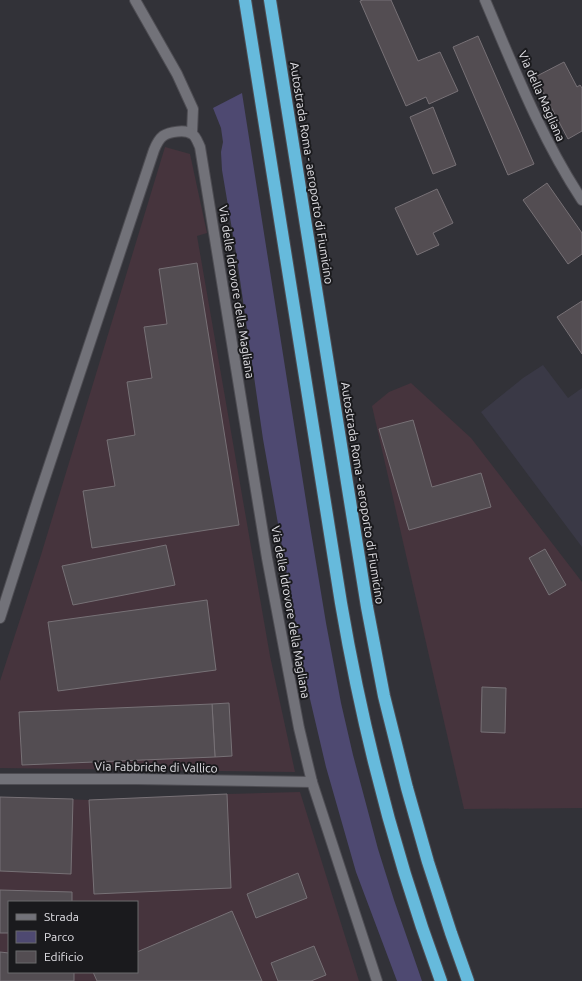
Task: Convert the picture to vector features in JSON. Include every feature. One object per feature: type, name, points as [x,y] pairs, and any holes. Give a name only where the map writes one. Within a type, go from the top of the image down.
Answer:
[{"type":"highway","points":[[245,0],[341,603],[353,669],[368,740],[388,814],[413,901],[441,981]]},
{"type":"highway","name":"Autostrada Roma - aeroporto di Fiumicino","points":[[270,0],[367,607],[384,696],[407,788],[428,862],[468,981]]},
{"type":"street","points":[[0,618],[154,150],[162,137],[177,131],[192,133],[193,109],[177,74],[135,0]]},
{"type":"street","name":"Via della Magliana","points":[[485,0],[543,132],[559,163],[582,200]]},
{"type":"street","name":"Via delle Idrovore della Magliana","points":[[192,133],[197,139],[200,147],[267,558],[299,728],[312,782],[377,981]]},
{"type":"street","name":"Via Fabbriche di Vallico","points":[[0,779],[136,779],[312,782]]},
{"type":"shaded area","points":[[165,147],[190,154],[207,233],[197,236],[270,656],[295,772],[0,768],[0,681],[41,555]]},
{"type":"shaded area","points":[[543,365],[568,398],[582,388],[582,547],[481,412],[523,378]]},
{"type":"shaded area","points":[[411,383],[471,438],[582,582],[582,808],[464,809],[372,406],[389,392]]},
{"type":"shaded area","points":[[300,792],[359,981],[0,981],[0,797],[89,800]]},
{"type":"green space","points":[[242,93],[309,520],[341,703],[378,849],[422,981],[397,981],[356,872],[326,767],[306,682],[263,439],[237,259],[222,170],[221,152],[223,142],[221,128],[213,108]]},
{"type":"building","points":[[391,0],[418,61],[440,52],[458,91],[429,104],[426,97],[406,106],[360,1]]},
{"type":"building","points":[[478,36],[534,164],[508,175],[453,47]]},
{"type":"building","points":[[564,62],[577,87],[580,85],[582,88],[582,131],[568,139],[535,77]]},
{"type":"building","points":[[433,107],[456,165],[433,174],[410,117]]},
{"type":"building","points":[[547,183],[582,233],[582,254],[568,264],[523,200]]},
{"type":"building","points":[[437,189],[453,223],[433,233],[439,245],[417,255],[395,208]]},
{"type":"building","points":[[197,263],[239,525],[92,548],[83,491],[115,486],[107,440],[135,435],[127,382],[152,378],[144,327],[167,324],[159,269]]},
{"type":"building","points":[[582,301],[582,354],[557,317]]},
{"type":"building","points":[[413,420],[432,487],[481,473],[491,507],[409,530],[379,429]]},
{"type":"building","points":[[166,545],[175,585],[73,605],[62,566]]},
{"type":"building","points":[[545,549],[566,585],[549,595],[529,558]]},
{"type":"building","points":[[207,600],[216,670],[58,691],[48,622]]},
{"type":"building","points":[[482,687],[506,688],[505,733],[481,732]]},
{"type":"building","points":[[229,703],[232,756],[215,757],[212,704]]},
{"type":"building","points":[[212,704],[215,757],[22,765],[19,712]]},
{"type":"building","points":[[227,794],[231,888],[94,894],[89,800]]},
{"type":"building","points":[[0,797],[73,799],[71,874],[0,871]]},
{"type":"building","points":[[298,873],[307,898],[256,918],[247,894]]},
{"type":"building","points":[[0,890],[72,892],[72,901],[8,901],[8,933],[0,933]]},
{"type":"building","points":[[232,911],[262,981],[97,981],[93,973],[138,973],[138,952]]},
{"type":"building","points":[[314,946],[326,975],[311,981],[278,981],[271,963]]},
{"type":"building","points":[[0,952],[8,953],[8,973],[74,973],[74,981],[0,981]]}]
